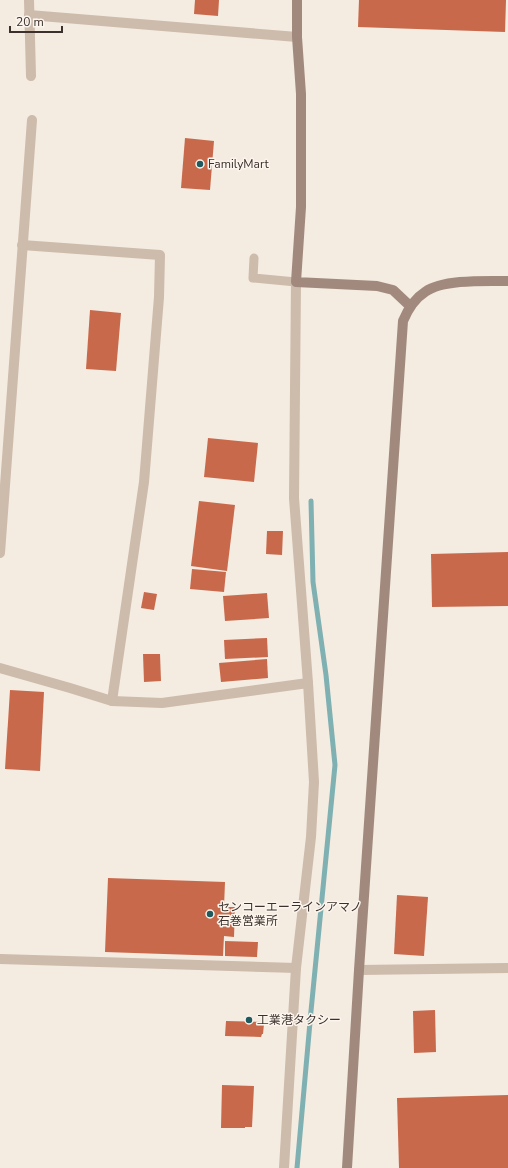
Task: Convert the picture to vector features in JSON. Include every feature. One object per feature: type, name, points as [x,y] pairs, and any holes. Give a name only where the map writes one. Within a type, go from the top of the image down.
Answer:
[{"type":"street","points":[[29,0],[30,76]]},
{"type":"street","points":[[284,1168],[296,968],[312,829],[314,782],[294,498],[296,282],[301,207],[301,94],[297,37],[297,0]]},
{"type":"street","points":[[29,15],[297,37]]},
{"type":"street","points":[[0,553],[32,120]]},
{"type":"street","points":[[22,245],[160,255],[159,297],[144,482],[112,701]]},
{"type":"street","points":[[347,1168],[403,321],[410,306],[426,291],[439,286],[466,281],[508,281]]},
{"type":"street","points":[[296,282],[377,286],[393,290],[410,306]]},
{"type":"street","points":[[0,668],[112,701],[162,703],[308,683]]},
{"type":"street","points":[[0,958],[296,968]]},
{"type":"street","points":[[359,970],[508,968]]},
{"type":"lane","points":[[254,258],[253,278],[296,282]]},
{"type":"building","points":[[195,0],[219,0],[218,16],[194,14]]},
{"type":"building","points":[[359,0],[506,0],[505,32],[358,27]]},
{"type":"building","points":[[185,138],[214,141],[210,190],[181,188]]},
{"type":"building","points":[[90,310],[121,313],[116,371],[86,369]]},
{"type":"building","points":[[208,438],[258,443],[254,482],[204,477]]},
{"type":"building","points":[[199,501],[235,505],[227,571],[191,566]]},
{"type":"building","points":[[267,531],[283,531],[282,555],[266,554]]},
{"type":"building","points":[[508,552],[508,606],[432,607],[431,554]]},
{"type":"building","points":[[192,569],[226,572],[224,592],[190,589]]},
{"type":"building","points":[[144,592],[157,594],[154,610],[141,608]]},
{"type":"building","points":[[267,593],[269,618],[225,621],[223,596]]},
{"type":"building","points":[[267,638],[268,657],[225,659],[224,640]]},
{"type":"building","points":[[143,654],[160,654],[161,681],[144,682]]},
{"type":"building","points":[[267,659],[268,678],[221,682],[219,663]]},
{"type":"building","points":[[10,690],[44,692],[40,771],[5,769]]},
{"type":"building","points":[[108,878],[225,882],[224,907],[235,907],[234,937],[224,936],[223,956],[105,952]]},
{"type":"building","points":[[397,895],[428,897],[424,956],[394,954]]},
{"type":"building","points":[[225,941],[258,942],[257,957],[225,956]]},
{"type":"building","points":[[435,1010],[436,1052],[414,1053],[413,1011]]},
{"type":"building","points":[[226,1021],[262,1022],[262,1024],[264,1024],[263,1034],[261,1037],[225,1036]]},
{"type":"building","points":[[222,1085],[254,1086],[252,1127],[221,1128]]},
{"type":"building","points":[[508,1095],[508,1168],[399,1168],[397,1098]]},
{"type":"waterway","points":[[297,1168],[335,765],[326,675],[313,582],[311,501]]},
{"type":"place","name":"FamilyMart","points":[[200,164]]},
{"type":"place","name":"センコーエーラインアマノ 石巻営業所","points":[[210,914]]},
{"type":"place","name":"工業港タクシー","points":[[249,1020]]}]
